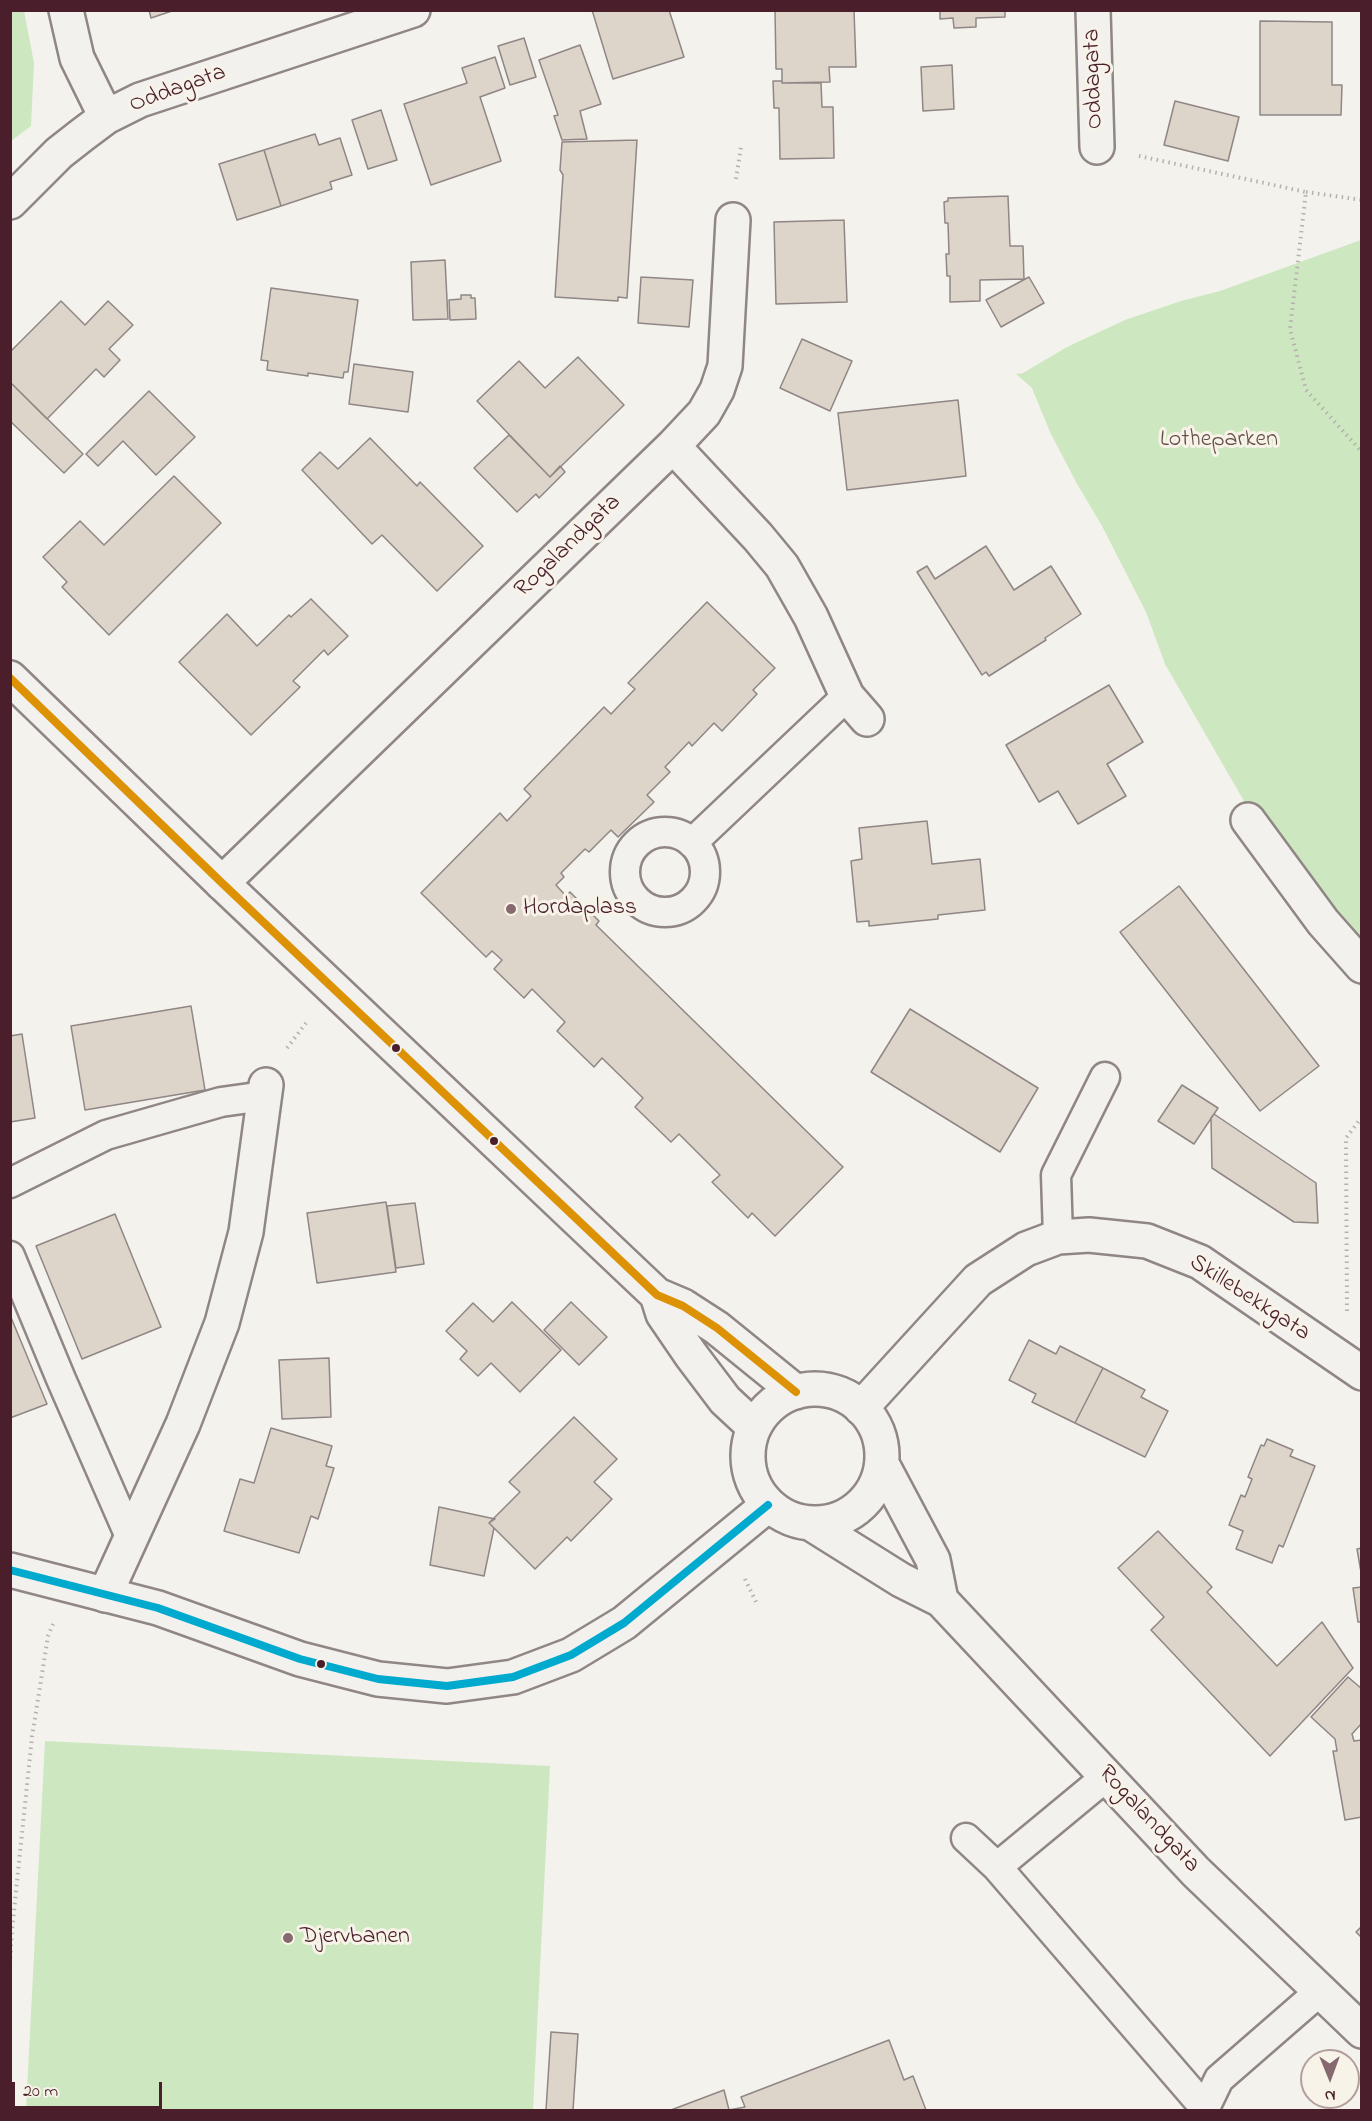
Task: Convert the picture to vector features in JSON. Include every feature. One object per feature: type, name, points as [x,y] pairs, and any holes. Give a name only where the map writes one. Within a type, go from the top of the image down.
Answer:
[{"type":"street","points":[[66,10],[77,58],[106,117]]},
{"type":"street","name":"Oddagata","points":[[10,202],[59,153],[106,117],[140,100],[369,17],[413,10]]},
{"type":"street","name":"Oddagata","points":[[1093,10],[1097,147]]},
{"type":"street","name":"Rogalandgata","points":[[222,883],[673,446],[704,413],[717,390],[725,366],[733,220]]},
{"type":"street","points":[[673,446],[782,566],[857,708]]},
{"type":"street","points":[[10,678],[222,883],[657,1295],[683,1306],[717,1328],[796,1392]]},
{"type":"street","points":[[1248,820],[1323,922],[1362,966]]},
{"type":"street","points":[[105,1595],[183,1424],[222,1323],[246,1232],[265,1090]]},
{"type":"street","name":"Skillebekkgata","points":[[861,1408],[978,1280],[1026,1249],[1058,1237],[1089,1235],[1147,1241],[1200,1263],[1362,1373]]},
{"type":"street","points":[[657,1295],[663,1314],[691,1355],[725,1400],[754,1427]]},
{"type":"street","points":[[882,1464],[874,1487],[860,1506],[833,1520],[810,1523],[788,1518],[768,1505],[759,1494],[750,1473],[748,1450],[754,1427],[767,1408],[796,1392],[820,1389],[842,1395],[861,1408],[871,1419],[880,1441],[882,1464],[933,1560],[941,1600]]},
{"type":"street","points":[[10,1570],[158,1608],[300,1659],[378,1679],[447,1686],[513,1677],[571,1655],[624,1623],[768,1505]]},
{"type":"street","name":"Rogalandgata","points":[[810,1523],[902,1580],[941,1600],[1196,1872],[1362,2031]]},
{"type":"lane","points":[[692,843],[857,708]]},
{"type":"lane","points":[[1058,1237],[1056,1175],[1105,1077]]},
{"type":"lane","points":[[10,1183],[106,1135],[265,1090]]},
{"type":"lane","points":[[10,1256],[131,1539]]},
{"type":"lane","points":[[997,1867],[1107,1776]]},
{"type":"lane","points":[[966,1838],[997,1867],[1205,2109],[1219,2079],[1319,1992]]},
{"type":"path","points":[[1097,147],[1306,192],[1362,200]]},
{"type":"path","points":[[1306,192],[1290,329],[1306,390],[1362,452]]},
{"type":"path","points":[[1347,1302],[1346,1138],[1362,1117]]},
{"type":"path","points":[[10,1964],[32,1737],[48,1636],[69,1585]]},
{"type":"green space","points":[[11,10],[24,11],[34,63],[31,126],[11,141]]},
{"type":"green space","name":"Lotheparken","points":[[1361,240],[1361,987],[1346,974],[1313,931],[1252,815],[1165,664],[1146,612],[1050,432],[1032,388],[1016,374],[1023,373],[1067,347],[1125,320],[1181,301],[1220,291]]},
{"type":"green space","name":"Djervbanen","points":[[45,1741],[550,1766],[533,2110],[26,2110]]},
{"type":"building","points":[[149,10],[175,10],[151,18]]},
{"type":"building","points":[[592,10],[669,10],[684,57],[613,79]]},
{"type":"building","points":[[775,10],[854,10],[856,67],[829,67],[830,82],[782,83],[782,69],[776,69]]},
{"type":"building","points":[[940,10],[1005,10],[1005,17],[976,18],[976,27],[954,28],[953,18],[940,19]]},
{"type":"building","points":[[1260,21],[1332,22],[1332,85],[1342,85],[1341,115],[1260,115]]},
{"type":"building","points":[[524,38],[536,77],[510,85],[498,46]]},
{"type":"building","points":[[580,45],[601,104],[580,111],[587,139],[562,140],[554,116],[558,115],[539,60]]},
{"type":"building","points":[[495,57],[505,88],[480,97],[501,161],[431,185],[404,104],[467,83],[462,68]]},
{"type":"building","points":[[952,65],[954,109],[923,111],[921,67]]},
{"type":"building","points":[[773,81],[821,83],[822,107],[833,107],[834,158],[780,159],[779,108],[774,108]]},
{"type":"building","points":[[1175,101],[1239,117],[1228,161],[1164,145]]},
{"type":"building","points":[[381,110],[397,160],[368,169],[352,120]]},
{"type":"building","points":[[315,134],[319,145],[340,138],[352,175],[330,182],[332,189],[281,206],[264,150]]},
{"type":"building","points":[[637,140],[627,298],[618,297],[618,301],[555,297],[563,175],[560,170],[562,142]]},
{"type":"building","points":[[264,150],[281,206],[237,220],[219,164]]},
{"type":"building","points":[[1008,196],[1010,246],[1023,246],[1024,279],[980,280],[980,301],[950,302],[950,276],[947,276],[946,254],[949,254],[948,223],[945,223],[944,202],[948,201],[948,198]]},
{"type":"building","points":[[844,220],[847,302],[776,304],[774,222]]},
{"type":"building","points":[[445,260],[448,319],[413,320],[411,262]]},
{"type":"building","points":[[641,277],[693,280],[689,327],[638,323]]},
{"type":"building","points":[[1029,277],[1044,303],[1001,327],[986,300]]},
{"type":"building","points":[[271,288],[358,300],[348,372],[344,372],[343,378],[267,370],[268,361],[261,360]]},
{"type":"building","points":[[461,295],[471,295],[471,298],[475,298],[476,319],[450,320],[449,300],[461,299]]},
{"type":"building","points":[[61,301],[85,325],[108,301],[133,325],[109,349],[120,360],[104,377],[96,369],[47,419],[10,382],[10,352]]},
{"type":"building","points":[[802,339],[852,361],[830,411],[780,388]]},
{"type":"building","points":[[578,357],[624,405],[550,477],[477,401],[519,361],[545,388]]},
{"type":"building","points":[[354,364],[413,372],[408,412],[349,404]]},
{"type":"building","points":[[10,382],[83,454],[64,473],[10,421]]},
{"type":"building","points":[[149,391],[195,437],[156,475],[123,441],[98,466],[86,454]]},
{"type":"building","points":[[958,400],[966,476],[847,490],[838,413]]},
{"type":"building","points":[[509,435],[550,477],[560,466],[565,472],[539,498],[536,494],[517,512],[474,468]]},
{"type":"building","points":[[370,438],[417,486],[420,482],[483,546],[437,591],[382,535],[372,544],[302,470],[320,452],[338,469]]},
{"type":"building","points":[[174,476],[221,523],[109,635],[62,587],[67,582],[43,557],[80,521],[104,545]]},
{"type":"building","points":[[986,546],[1014,590],[1051,566],[1081,614],[1045,638],[1046,640],[989,676],[986,672],[982,675],[917,572],[927,566],[935,579]]},
{"type":"building","points":[[311,599],[348,636],[328,655],[324,650],[293,681],[300,687],[251,735],[179,662],[227,614],[257,646],[289,615],[291,617]]},
{"type":"building","name":"Hordaplass","points":[[707,602],[775,668],[753,690],[757,694],[722,731],[714,723],[692,746],[689,742],[665,767],[670,772],[647,795],[654,802],[618,837],[611,830],[589,852],[585,849],[561,873],[564,877],[556,885],[566,896],[570,892],[599,921],[596,925],[843,1167],[775,1236],[752,1213],[748,1218],[712,1182],[720,1175],[679,1134],[671,1142],[635,1107],[643,1098],[602,1058],[594,1067],[557,1031],[565,1022],[532,989],[524,998],[494,969],[502,960],[492,951],[486,957],[421,893],[500,813],[507,821],[531,796],[524,789],[604,707],[611,714],[635,689],[628,683]]},
{"type":"building","points":[[1109,685],[1143,742],[1107,764],[1126,796],[1078,824],[1058,791],[1039,802],[1006,745]]},
{"type":"building","points":[[927,821],[932,864],[980,859],[985,910],[938,915],[938,919],[869,926],[869,921],[857,922],[851,861],[862,859],[859,828]]},
{"type":"building","points":[[1179,886],[1319,1066],[1260,1111],[1120,932]]},
{"type":"building","points":[[191,1006],[205,1090],[85,1110],[71,1026]]},
{"type":"building","points":[[910,1009],[1038,1088],[1000,1152],[871,1072]]},
{"type":"building","points":[[22,1034],[35,1118],[10,1122],[10,1036]]},
{"type":"building","points":[[1182,1085],[1218,1108],[1194,1144],[1158,1121]]},
{"type":"building","points":[[1214,1114],[1316,1183],[1318,1223],[1294,1222],[1212,1168],[1211,1118]]},
{"type":"building","points":[[386,1202],[396,1272],[317,1283],[307,1213]]},
{"type":"building","points":[[415,1203],[424,1264],[396,1268],[387,1206]]},
{"type":"building","points":[[115,1214],[161,1327],[82,1359],[36,1246]]},
{"type":"building","points":[[512,1302],[561,1350],[520,1392],[491,1363],[478,1376],[460,1359],[467,1351],[446,1331],[473,1303],[493,1322]]},
{"type":"building","points":[[571,1302],[607,1337],[579,1365],[544,1330]]},
{"type":"building","points":[[10,1315],[47,1404],[10,1418]]},
{"type":"building","points":[[1029,1340],[1056,1354],[1060,1346],[1103,1368],[1075,1423],[1032,1402],[1036,1394],[1009,1380]]},
{"type":"building","points":[[329,1358],[331,1417],[282,1419],[279,1360]]},
{"type":"building","points":[[1103,1368],[1145,1390],[1141,1397],[1168,1411],[1145,1457],[1075,1423]]},
{"type":"building","points":[[574,1417],[617,1459],[594,1482],[612,1499],[571,1541],[567,1537],[535,1569],[489,1523],[520,1492],[509,1482]]},
{"type":"building","points":[[271,1428],[332,1446],[326,1466],[334,1468],[318,1519],[311,1516],[299,1553],[224,1531],[240,1479],[254,1483]]},
{"type":"building","points":[[1267,1439],[1293,1450],[1290,1456],[1315,1466],[1283,1547],[1279,1545],[1272,1563],[1236,1549],[1243,1531],[1229,1525],[1241,1495],[1245,1497],[1252,1479],[1248,1477],[1261,1445],[1264,1446]]},
{"type":"building","points":[[439,1507],[495,1519],[489,1523],[494,1528],[484,1576],[430,1565]]},
{"type":"building","points":[[1158,1531],[1212,1587],[1207,1592],[1277,1666],[1322,1622],[1353,1668],[1270,1756],[1151,1630],[1164,1617],[1118,1568]]},
{"type":"building","points":[[1362,1548],[1362,1578],[1357,1549]]},
{"type":"building","points":[[1362,1587],[1362,1622],[1358,1622],[1353,1588]]},
{"type":"building","points":[[1348,1677],[1362,1689],[1362,1723],[1352,1734],[1354,1741],[1362,1740],[1362,1817],[1345,1820],[1333,1751],[1337,1751],[1335,1739],[1311,1717]]},
{"type":"building","points":[[1362,1926],[1362,1938],[1356,1932]]},
{"type":"building","points":[[551,2032],[578,2034],[573,2110],[546,2110]]},
{"type":"building","points":[[889,2040],[904,2080],[913,2076],[926,2110],[729,2110],[745,2107],[741,2097]]},
{"type":"building","points":[[724,2090],[729,2110],[671,2110]]},
{"type":"transit line","points":[[10,678],[222,883],[657,1295],[683,1306],[717,1328],[796,1392]]},
{"type":"transit line","points":[[10,1570],[158,1608],[300,1659],[378,1679],[447,1686],[513,1677],[571,1655],[624,1623],[768,1505]]},
{"type":"place","name":"Hordaplass","points":[[511,909]]},
{"type":"place","name":"Djervbanen","points":[[288,1938]]}]
